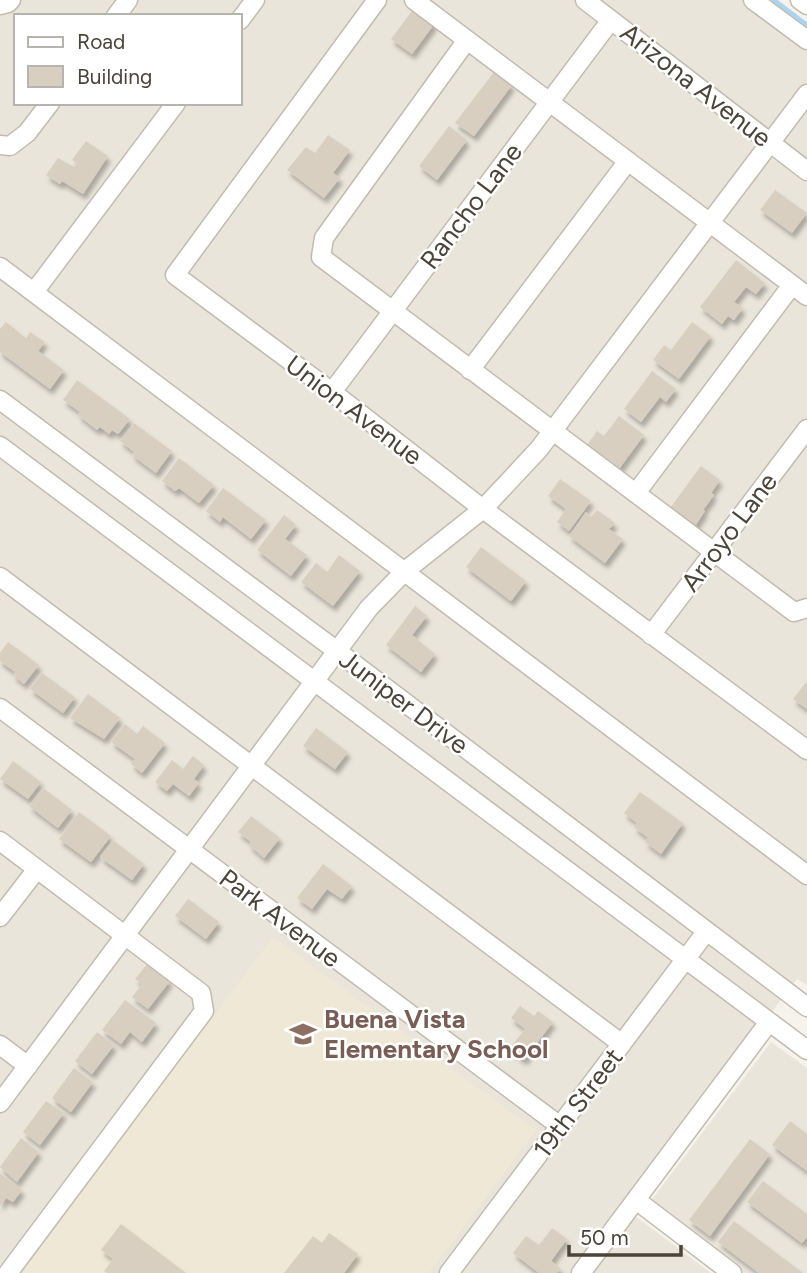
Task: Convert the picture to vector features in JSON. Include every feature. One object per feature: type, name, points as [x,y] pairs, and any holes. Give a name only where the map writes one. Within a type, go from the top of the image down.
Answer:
[{"type":"street","points":[[0,5],[11,0]]},
{"type":"street","points":[[242,17],[255,0]]},
{"type":"street","name":"Union Avenue","points":[[377,0],[175,275],[807,750]]},
{"type":"street","points":[[414,0],[807,296]]},
{"type":"street","name":"Arizona Avenue","points":[[584,0],[807,171]]},
{"type":"street","points":[[753,0],[807,40]]},
{"type":"street","points":[[800,0],[807,5]]},
{"type":"street","name":"Rancho Lane","points":[[332,392],[611,20]]},
{"type":"street","points":[[467,40],[324,238],[321,257],[794,612],[807,608]]},
{"type":"street","points":[[0,1103],[369,608],[405,571],[483,509],[539,449],[807,94]]},
{"type":"street","points":[[0,145],[10,146],[27,133],[48,105]]},
{"type":"street","points":[[34,292],[175,105]]},
{"type":"street","points":[[470,370],[628,161]]},
{"type":"street","points":[[0,267],[807,875]]},
{"type":"street","points":[[636,493],[792,285]]},
{"type":"street","name":"Juniper Drive","points":[[0,400],[807,1007]]},
{"type":"street","name":"Arroyo Lane","points":[[651,635],[807,429]]},
{"type":"street","name":"Juniper Drive","points":[[0,446],[807,1050]]},
{"type":"street","points":[[0,577],[622,1044]]},
{"type":"street","name":"Park Avenue","points":[[0,708],[560,1126]]},
{"type":"street","points":[[0,841],[201,993],[204,1011],[8,1273]]},
{"type":"street","points":[[0,917],[37,869]]},
{"type":"street","name":"19th Street","points":[[449,1273],[706,932]]},
{"type":"street","points":[[581,1273],[769,1022]]},
{"type":"street","points":[[0,1045],[28,1066]]},
{"type":"street","points":[[636,1200],[732,1273]]},
{"type":"shaded area","points":[[0,0],[744,0],[807,48],[807,985],[797,979],[623,1207],[711,1273],[0,1273]]},
{"type":"shaded area","name":"Buena Vista Elementary School","points":[[273,937],[536,1130],[429,1273],[22,1273]]},
{"type":"shaded area","points":[[771,1042],[807,1068],[807,1273],[743,1273],[650,1202]]},
{"type":"building","points":[[414,8],[435,23],[412,54],[391,39]]},
{"type":"building","points":[[494,72],[512,85],[474,136],[455,123]]},
{"type":"building","points":[[449,126],[467,140],[437,180],[419,166]]},
{"type":"building","points":[[328,135],[350,150],[333,173],[340,178],[324,198],[287,170],[306,147],[315,153]]},
{"type":"building","points":[[86,141],[108,156],[83,194],[46,175],[58,158],[74,167],[77,163],[72,160]]},
{"type":"building","points":[[775,190],[807,213],[792,233],[760,210]]},
{"type":"building","points":[[736,260],[765,283],[756,294],[746,287],[734,302],[743,308],[734,320],[728,316],[722,324],[700,307]]},
{"type":"building","points":[[6,322],[26,338],[30,332],[45,342],[38,351],[64,370],[50,389],[0,352],[0,329]]},
{"type":"building","points":[[692,322],[711,336],[679,379],[653,360],[664,345],[671,350]]},
{"type":"building","points":[[652,371],[676,389],[666,402],[660,397],[641,422],[624,409]]},
{"type":"building","points":[[77,380],[130,419],[118,434],[112,430],[109,434],[100,427],[97,430],[78,415],[80,412],[63,400]]},
{"type":"building","points":[[619,416],[644,435],[619,469],[587,445],[597,431],[604,436]]},
{"type":"building","points":[[134,423],[172,451],[156,473],[132,455],[134,452],[120,441]]},
{"type":"building","points":[[179,458],[214,485],[199,503],[179,488],[175,491],[162,481]]},
{"type":"building","points":[[701,466],[720,480],[695,526],[670,508]]},
{"type":"building","points":[[560,479],[591,501],[569,531],[557,522],[566,509],[548,496]]},
{"type":"building","points":[[223,488],[266,520],[251,539],[223,517],[220,522],[206,511]]},
{"type":"building","points":[[597,510],[615,523],[609,529],[623,539],[605,563],[569,536],[586,512],[591,517]]},
{"type":"building","points":[[284,515],[296,525],[285,539],[307,555],[291,576],[257,550]]},
{"type":"building","points":[[481,547],[526,581],[511,601],[466,567]]},
{"type":"building","points":[[339,555],[360,571],[333,606],[301,582],[316,563],[327,572]]},
{"type":"building","points":[[415,606],[427,616],[412,635],[435,654],[421,672],[386,645]]},
{"type":"building","points":[[8,642],[39,665],[24,684],[13,675],[15,672],[0,661],[0,653]]},
{"type":"building","points":[[42,673],[75,697],[63,713],[30,689]]},
{"type":"building","points":[[807,681],[807,709],[793,699]]},
{"type":"building","points":[[88,694],[120,718],[104,739],[70,718]]},
{"type":"building","points":[[125,724],[137,734],[143,726],[165,743],[142,773],[131,764],[135,759],[111,742]]},
{"type":"building","points":[[316,728],[348,752],[335,769],[303,746]]},
{"type":"building","points":[[193,756],[204,765],[194,779],[199,783],[189,796],[173,784],[167,791],[155,782],[172,760],[183,769]]},
{"type":"building","points":[[13,761],[41,782],[28,799],[0,779]]},
{"type":"building","points":[[43,788],[72,810],[58,828],[29,806]]},
{"type":"building","points":[[640,792],[683,823],[661,854],[645,842],[648,838],[634,827],[637,823],[624,813]]},
{"type":"building","points":[[79,812],[111,836],[91,862],[59,839]]},
{"type":"building","points":[[251,816],[280,838],[264,858],[249,845],[251,842],[238,832]]},
{"type":"building","points":[[113,840],[144,864],[132,880],[100,857]]},
{"type":"building","points":[[323,864],[352,886],[342,899],[327,889],[312,909],[297,898]]},
{"type":"building","points":[[188,899],[219,922],[206,939],[175,916]]},
{"type":"building","points":[[148,963],[170,981],[148,1009],[132,997],[142,984],[135,979]]},
{"type":"building","points":[[125,1000],[156,1023],[142,1042],[130,1032],[121,1044],[102,1030]]},
{"type":"building","points":[[520,1006],[534,1016],[538,1011],[553,1022],[524,1060],[509,1049],[525,1029],[511,1018]]},
{"type":"building","points":[[97,1032],[114,1045],[92,1074],[75,1061]]},
{"type":"building","points":[[74,1068],[93,1082],[71,1112],[52,1098]]},
{"type":"building","points":[[46,1101],[64,1113],[40,1145],[23,1132]]},
{"type":"building","points":[[790,1121],[807,1134],[807,1171],[772,1145]]},
{"type":"building","points":[[21,1138],[39,1152],[17,1182],[0,1167]]},
{"type":"building","points":[[750,1139],[770,1154],[710,1236],[689,1220]]},
{"type":"building","points":[[0,1173],[22,1190],[13,1202],[6,1198],[0,1206]]},
{"type":"building","points":[[763,1181],[807,1214],[807,1237],[802,1243],[747,1202]]},
{"type":"building","points":[[734,1221],[803,1273],[759,1273],[718,1242]]},
{"type":"building","points":[[121,1224],[186,1273],[104,1271],[113,1259],[101,1250]]},
{"type":"building","points":[[552,1228],[567,1239],[551,1261],[561,1269],[557,1273],[539,1273],[513,1253],[526,1236],[539,1245]]},
{"type":"building","points":[[329,1233],[358,1254],[344,1273],[284,1273],[313,1236],[322,1243]]},
{"type":"waterway","points":[[774,0],[807,25]]},
{"type":"place","name":"Buena Vista Elementary School","points":[[303,1034]]}]
